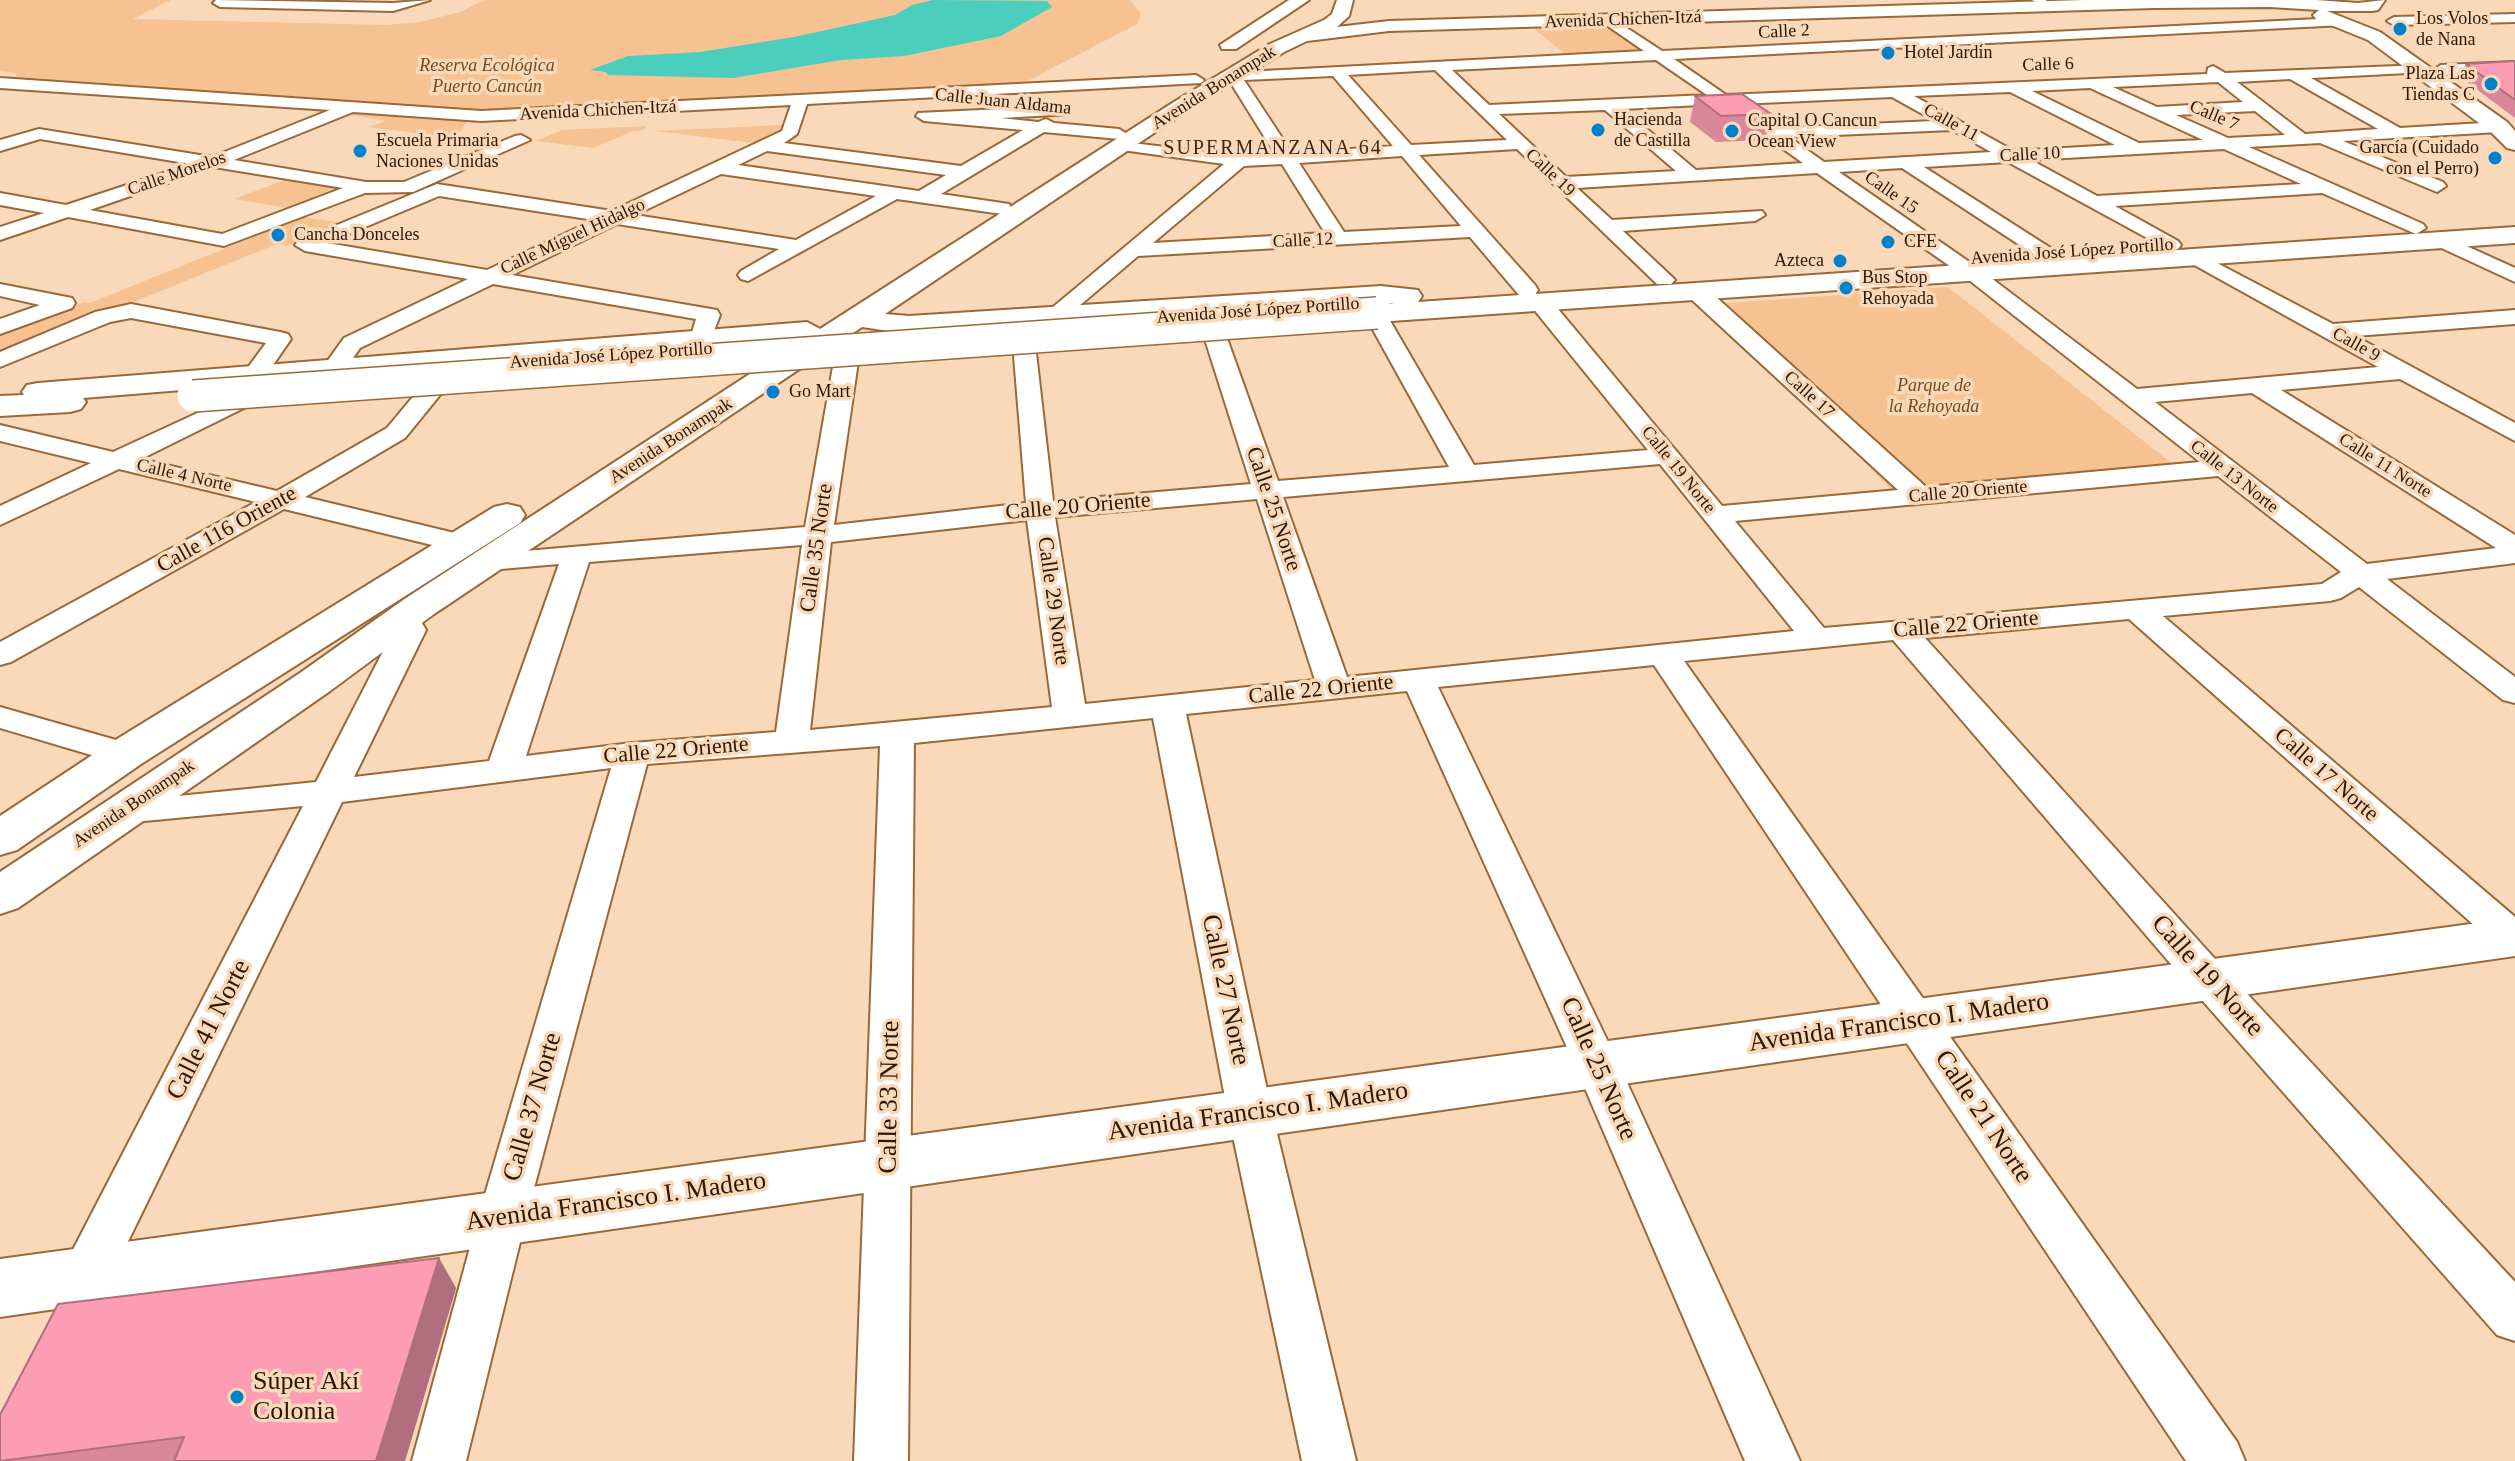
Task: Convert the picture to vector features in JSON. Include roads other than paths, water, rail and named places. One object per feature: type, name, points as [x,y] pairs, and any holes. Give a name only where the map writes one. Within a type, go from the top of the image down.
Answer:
[{"type":"main road","points":[[1298,2],[1323,1],[1357,11]]},
{"type":"main road","name":"Avenida Chichen-Itzá","points":[[1298,39],[1357,11],[1610,21],[2044,2],[2274,1],[2358,8],[2372,2]]},
{"type":"main road","name":"Avenida Bonampak","points":[[0,839],[125,754],[475,552],[575,488],[786,364],[1120,140],[1182,93],[1196,80],[1207,60],[1298,2]]},
{"type":"main road","points":[[2232,2],[2288,8],[2339,22]]},
{"type":"main road","points":[[2372,2],[2392,20],[2432,69]]},
{"type":"main road","name":"Avenida Chichen-Itzá","points":[[1357,11],[1357,20],[1396,16],[2006,4]]},
{"type":"main road","points":[[2309,6],[2392,20]]},
{"type":"main road","points":[[2309,6],[2374,36],[2432,69],[2507,126],[2515,143]]},
{"type":"main road","name":"Avenida Bonampak","points":[[575,488],[748,367],[1002,208],[1298,39],[1340,16],[1357,11]]},
{"type":"main road","points":[[1255,29],[1251,34],[1258,38],[1298,39]]},
{"type":"main road","name":"Avenida José López Portillo","points":[[1534,296],[1664,280],[2196,258],[2428,234],[2515,221]]},
{"type":"main road","name":"Avenida José López Portillo","points":[[1434,303],[1534,296],[1698,293],[1962,266],[2045,253],[2171,245],[2428,234],[2515,235]]},
{"type":"main road","points":[[786,364],[847,355],[908,338],[1051,318],[1381,294],[1434,303]]},
{"type":"main road","points":[[874,307],[871,315],[873,322],[908,338],[1024,344],[1213,330],[1434,303]]},
{"type":"main road","name":"Avenida José López Portillo","points":[[0,393],[22,400],[198,390],[1377,311]]},
{"type":"main road","points":[[22,400],[248,387],[436,385],[807,331]]},
{"type":"main road","points":[[248,387],[336,366],[693,348],[725,363],[748,367]]},
{"type":"main road","name":"Avenida Bonampak","points":[[0,896],[404,618],[475,552]]},
{"type":"main road","name":"Avenida Francisco I. Madero","points":[[0,1288],[2514,938]]},
{"type":"street","points":[[225,0],[220,3],[393,7],[423,0]]},
{"type":"street","points":[[2044,2],[2063,37],[2090,49]]},
{"type":"street","points":[[2392,20],[2515,18]]},
{"type":"street","points":[[2491,19],[2515,26]]},
{"type":"street","name":"Calle 15","points":[[1610,21],[1962,266]]},
{"type":"street","name":"Calle 2","points":[[1232,76],[2339,22]]},
{"type":"street","points":[[2162,32],[2181,46]]},
{"type":"street","points":[[1996,40],[2033,56]]},
{"type":"street","points":[[1816,48],[1843,63]]},
{"type":"street","points":[[1740,52],[1763,66]]},
{"type":"street","points":[[2200,61],[2258,106],[2310,138],[2437,186]]},
{"type":"street","name":"Calle 19","points":[[1438,65],[1470,86],[1484,110],[1664,280]]},
{"type":"street","name":"Calle 6","points":[[1484,110],[2219,76],[2515,66]]},
{"type":"street","name":"Calle 7","points":[[2058,67],[2515,276]]},
{"type":"street","points":[[2131,67],[2158,80]]},
{"type":"street","name":"Calle 19 Norte","points":[[1336,70],[1534,296],[1816,638]]},
{"type":"street","points":[[2290,73],[2398,133]]},
{"type":"street","points":[[1659,77],[1689,75]]},
{"type":"street","points":[[1232,76],[1289,157],[1339,239]]},
{"type":"street","name":"Calle 11","points":[[1870,78],[2171,245]]},
{"type":"street","name":"Avenida Chichen-Itzá","points":[[0,83],[481,116],[1196,80]]},
{"type":"street","points":[[1786,81],[1809,96]]},
{"type":"street","points":[[922,197],[1109,84]]},
{"type":"street","points":[[2012,87],[2137,149]]},
{"type":"street","points":[[118,109],[163,93]]},
{"type":"street","points":[[765,125],[801,123],[800,101]]},
{"type":"street","points":[[1608,104],[1692,175]]},
{"type":"street","points":[[2152,111],[2258,106]]},
{"type":"street","name":"Calle Morelos","points":[[0,234],[216,161],[351,107]]},
{"type":"street","name":"Calle Juan Aldama","points":[[1065,111],[924,116],[1042,126],[1239,161],[1519,144]]},
{"type":"street","points":[[0,146],[39,134],[363,187],[406,188],[521,140],[467,131],[481,116]]},
{"type":"street","name":"Calle Miguel Hidalgo","points":[[336,366],[352,343],[766,146],[789,134],[801,123]]},
{"type":"street","points":[[1775,133],[1955,125]]},
{"type":"street","name":"Calle 10","points":[[1562,183],[2507,126]]},
{"type":"street","points":[[766,146],[964,172]]},
{"type":"street","points":[[1051,318],[1239,161]]},
{"type":"street","points":[[1906,163],[2045,253]]},
{"type":"street","points":[[719,168],[1002,208]]},
{"type":"street","points":[[0,199],[224,240],[363,187]]},
{"type":"street","points":[[2092,202],[2325,188]]},
{"type":"street","points":[[693,348],[709,315],[305,245],[437,190],[799,246]]},
{"type":"street","points":[[748,275],[894,193]]},
{"type":"street","points":[[1607,226],[1755,215]]},
{"type":"street","name":"Calle 12","points":[[1132,250],[1474,231]]},
{"type":"street","name":"Calle 9","points":[[2196,258],[2511,428]]},
{"type":"street","name":"Calle 13 Norte","points":[[1962,266],[2515,693]]},
{"type":"street","points":[[0,290],[64,303],[0,327]]},
{"type":"street","name":"Calle 17","points":[[1698,293],[1920,496]]},
{"type":"street","points":[[0,360],[103,317],[131,311],[280,339],[248,387],[117,460],[0,517]]},
{"type":"street","points":[[1377,311],[1466,473]]},
{"type":"street","points":[[2330,331],[2515,317]]},
{"type":"street","name":"Calle 25 Norte","points":[[1213,330],[1334,688]]},
{"type":"street","name":"Calle 29 Norte","points":[[1024,344],[1040,510],[1070,715]]},
{"type":"street","name":"Calle 35 Norte","points":[[792,741],[818,535],[847,355]]},
{"type":"street","points":[[2130,397],[2404,372]]},
{"type":"street","name":"Calle 116 Oriente","points":[[0,655],[283,500],[396,433],[436,385]]},
{"type":"street","name":"Calle 11 Norte","points":[[2256,385],[2515,547]]},
{"type":"street","points":[[0,417],[22,400]]},
{"type":"street","name":"Calle 4 Norte","points":[[0,433],[283,500],[475,552]]},
{"type":"street","name":"Calle 20 Oriente","points":[[475,552],[577,554],[818,535],[1040,510],[1667,456]]},
{"type":"street","name":"Calle 20 Oriente","points":[[1715,515],[2221,468]]},
{"type":"street","points":[[504,769],[577,554]]},
{"type":"street","name":"Calle 22 Oriente","points":[[123,811],[328,792],[632,754],[897,734],[1816,638],[2330,592],[2358,574],[2515,554]]},
{"type":"street","name":"Calle 17 Norte","points":[[2137,610],[2514,938]]},
{"type":"street","name":"Calle 41 Norte","points":[[59,1327],[410,630],[404,618]]},
{"type":"street","name":"Calle 19 Norte","points":[[1902,631],[2209,980],[2515,1318]]},
{"type":"street","name":"Calle 21 Norte","points":[[1664,656],[2218,1461]]},
{"type":"street","name":"Calle 25 Norte","points":[[1418,680],[1597,1065],[1773,1461]]},
{"type":"street","name":"Calle 27 Norte","points":[[1167,705],[1250,1113],[1329,1461]]},
{"type":"street","points":[[0,717],[125,754]]},
{"type":"street","name":"Calle 33 Norte","points":[[881,1461],[897,734]]},
{"type":"street","name":"Calle 37 Norte","points":[[439,1461],[502,1218],[632,754]]},
{"type":"water","points":[[933,0],[1047,1],[1052,7],[1001,36],[904,56],[841,60],[733,78],[608,75],[590,70],[628,56],[700,52],[794,37],[895,15],[912,5]]},
{"type":"place","name":"Los Volos de Nana","points":[[2400,29]]},
{"type":"place","name":"Hotel Jardin","points":[[1888,53]]},
{"type":"place","name":"Plaza Las Tiendas C","points":[[2491,84]]},
{"type":"place","name":"Hacienda de Castilla","points":[[1598,130]]},
{"type":"place","name":"Capital O Cancun Ocean View","points":[[1732,131]]},
{"type":"place","name":"Escuela Primaria Naciones Unidas","points":[[360,151]]},
{"type":"place","name":"García (Cuidado con el Perro)","points":[[2495,158]]},
{"type":"place","name":"Cancha Donceles","points":[[278,235]]},
{"type":"place","name":"CFE","points":[[1888,242]]},
{"type":"place","name":"Azteca","points":[[1840,261]]},
{"type":"place","name":"Bus Stop Rehoyada","points":[[1846,288]]},
{"type":"place","name":"Go Mart","points":[[773,392]]},
{"type":"place","name":"Súper Akí Colonia","points":[[237,1397]]},
{"type":"district","name":"SUPERMANZANA 64","points":[[1273,149]]},
{"type":"park label","name":"Reserva Ecológica Puerto Cancún","points":[[487,76]]},
{"type":"park label","name":"Parque de la Rehoyada","points":[[1934,396]]}]
